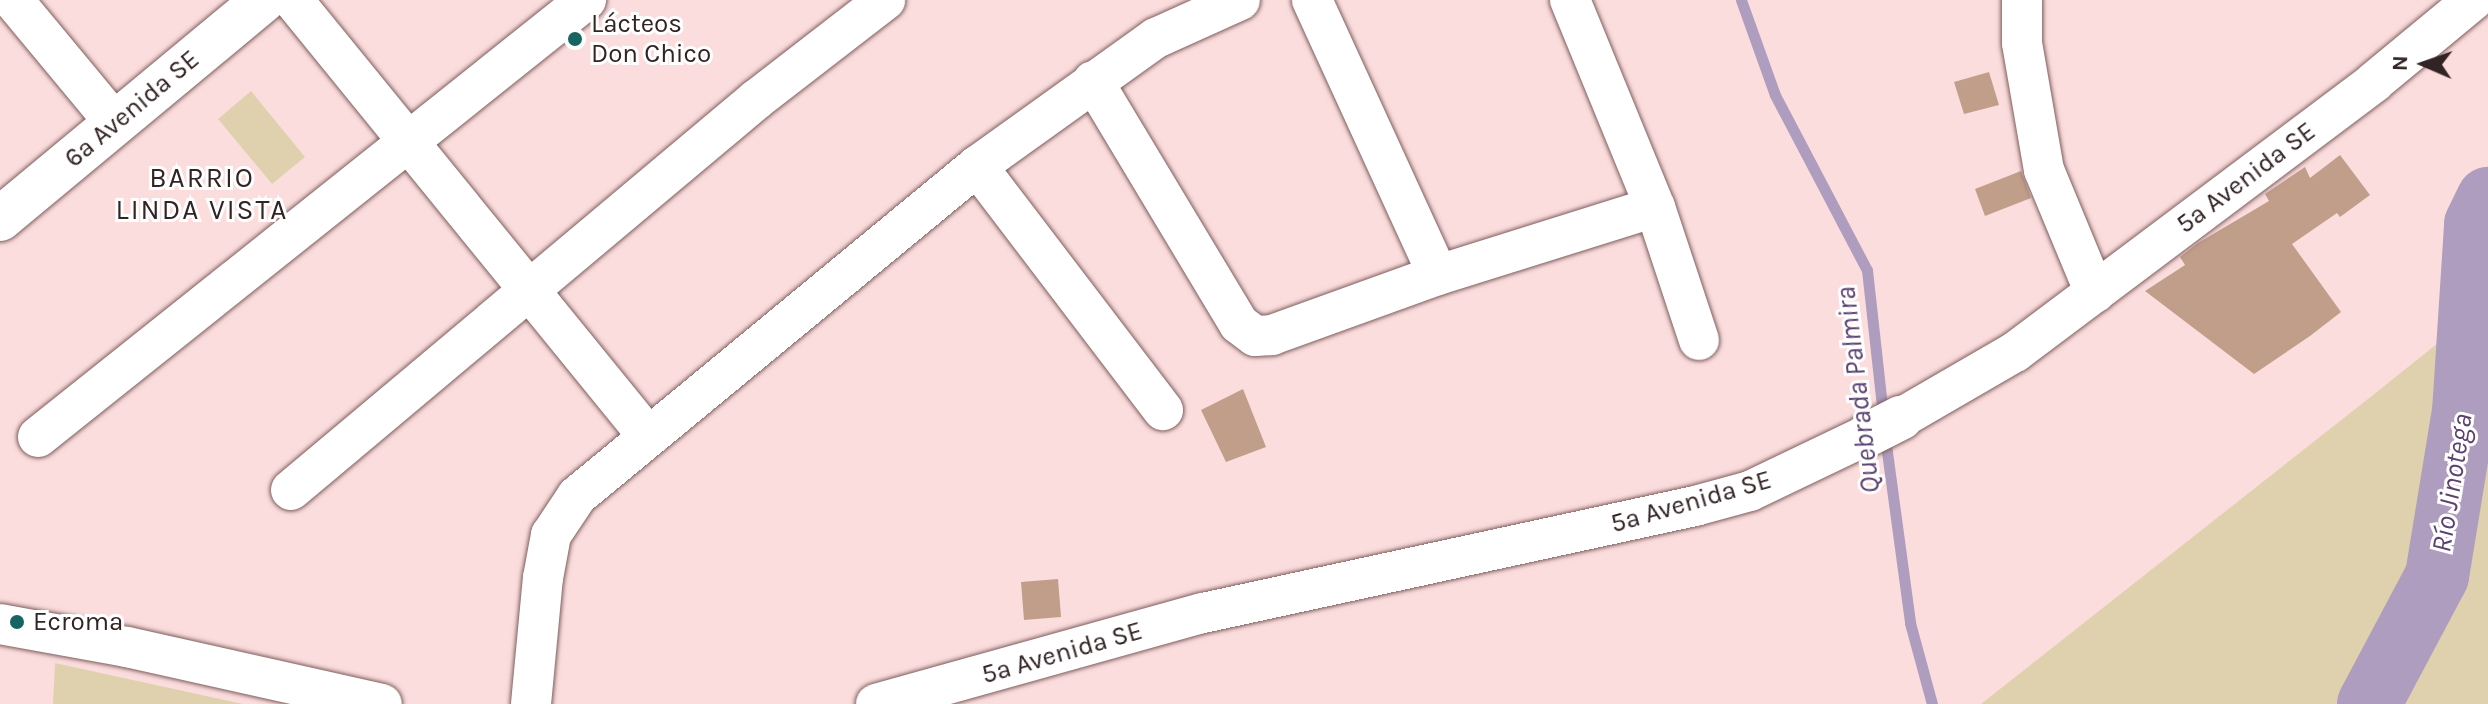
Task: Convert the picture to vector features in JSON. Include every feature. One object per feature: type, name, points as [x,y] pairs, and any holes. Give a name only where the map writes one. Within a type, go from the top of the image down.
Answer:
[{"type":"street","points":[[13,0],[115,123]]},
{"type":"street","name":"6a Avenida SE","points":[[0,219],[264,0]]},
{"type":"street","points":[[293,0],[409,138],[647,435]]},
{"type":"street","points":[[38,437],[409,138],[586,0]]},
{"type":"street","points":[[291,490],[757,99],[885,0]]},
{"type":"street","points":[[531,704],[543,578],[551,535],[577,496],[647,435],[977,166],[1156,38],[1240,0]]},
{"type":"street","points":[[1312,0],[1438,275]]},
{"type":"street","points":[[1570,0],[1655,207],[1699,340]]},
{"type":"street","points":[[2022,0],[2022,43],[2044,170],[2095,293]]},
{"type":"street","name":"5a Avenida SE","points":[[876,704],[1203,613],[1695,506],[1750,491],[1885,426],[2015,352],[2374,82],[2473,0]]},
{"type":"street","points":[[1093,81],[1239,324],[1255,336],[1272,335],[1438,275],[1655,207]]},
{"type":"street","points":[[977,166],[1163,410]]},
{"type":"street","points":[[0,624],[127,647],[382,704]]},
{"type":"shaded area","points":[[251,91],[305,157],[272,184],[218,119]]},
{"type":"shaded area","points":[[2488,303],[2488,704],[1981,704],[2373,395]]},
{"type":"shaded area","points":[[55,663],[243,704],[53,704]]},
{"type":"building","points":[[1989,72],[1999,105],[1964,114],[1954,82]]},
{"type":"building","points":[[2340,155],[2370,195],[2340,217],[2337,213],[2292,244],[2341,312],[2310,336],[2254,374],[2145,291],[2185,265],[2180,257],[2198,243],[2269,201],[2265,194],[2305,167],[2310,178]]},
{"type":"building","points":[[2021,171],[2031,198],[1985,216],[1975,189]]},
{"type":"building","points":[[1243,389],[1266,447],[1226,462],[1201,410]]},
{"type":"building","points":[[1058,579],[1061,617],[1024,620],[1021,582]]},
{"type":"waterway","name":"Quebrada Palmira","points":[[1741,0],[1775,95],[1867,270],[1883,416]]},
{"type":"waterway","name":"Río Jinotega","points":[[2369,704],[2437,576],[2464,412],[2476,224],[2488,199]]},
{"type":"waterway","name":"Quebrada Palmira","points":[[1885,437],[1910,623],[1932,704]]},
{"type":"place","name":"Lácteos Don Chico","points":[[575,39]]},
{"type":"place","name":"Ecroma","points":[[17,622]]},
{"type":"district","name":"BARRIO LINDA VISTA","points":[[202,194]]}]
